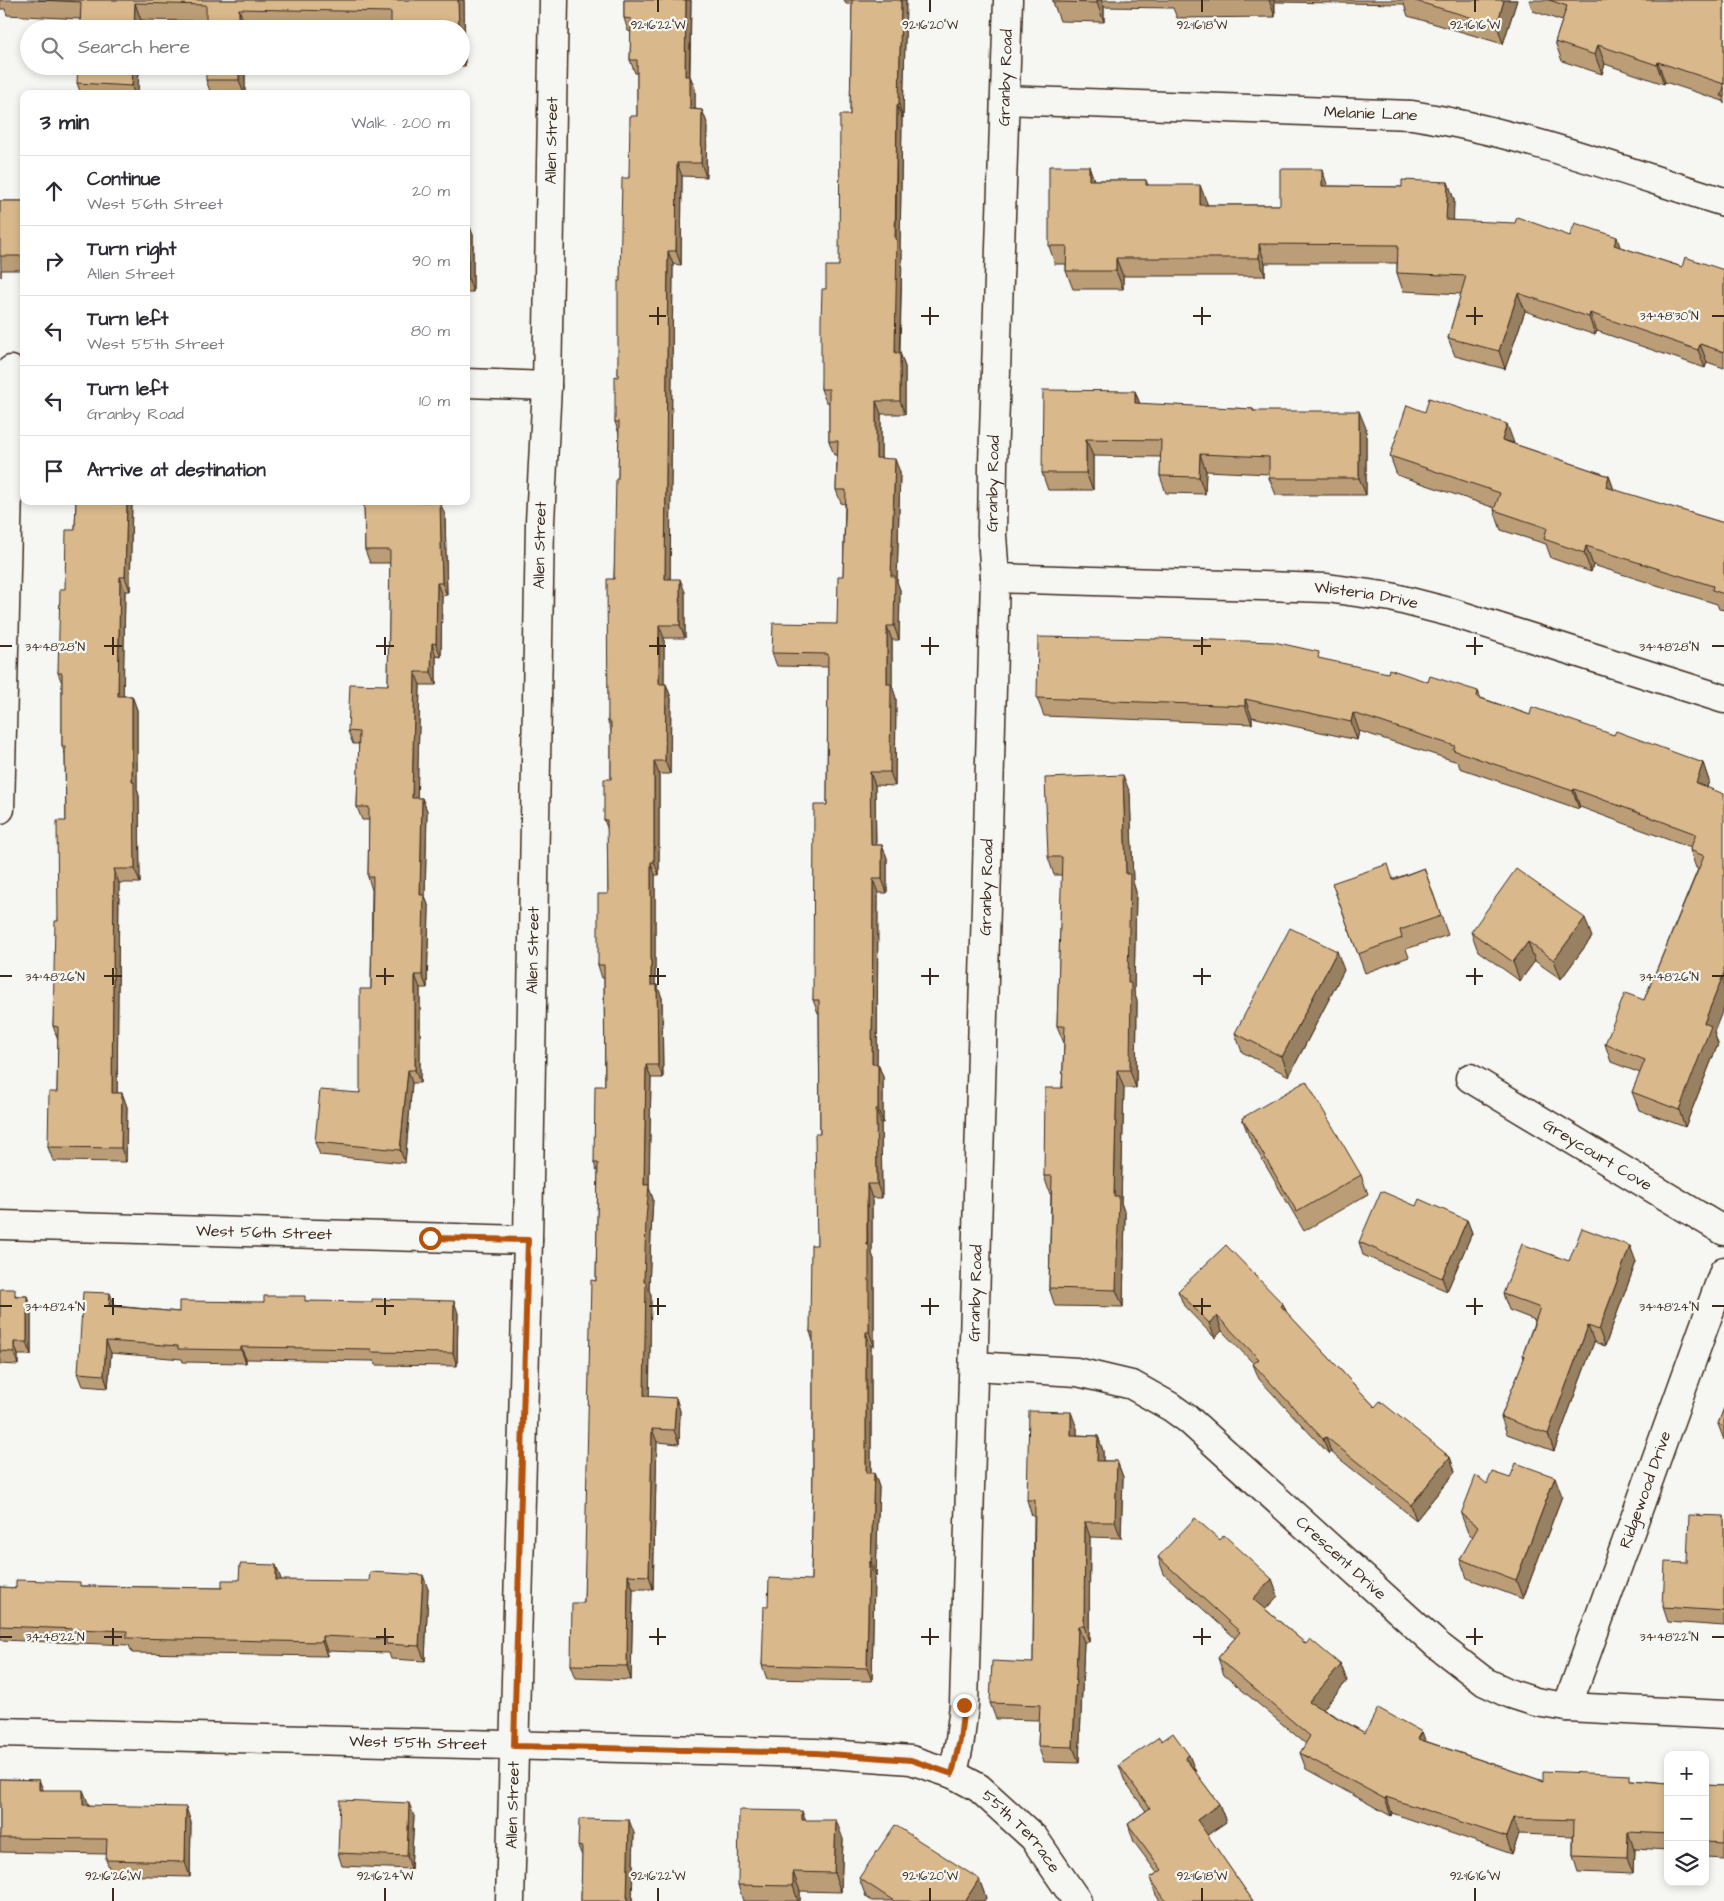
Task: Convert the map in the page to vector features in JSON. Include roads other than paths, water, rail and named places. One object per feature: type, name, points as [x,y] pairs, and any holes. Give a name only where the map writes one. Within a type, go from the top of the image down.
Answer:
[{"type":"street","name":"Allen Street","points":[[510,1901],[528,1240],[540,522],[547,386],[554,0]]},
{"type":"street","name":"Granby Road","points":[[952,1774],[960,1740],[964,1705],[995,578],[992,535],[993,464],[1008,0]]},
{"type":"street","name":"Melanie Lane","points":[[1005,100],[1412,115],[1458,122],[1500,132],[1724,202]]},
{"type":"street","points":[[0,809],[12,370]]},
{"type":"street","points":[[470,383],[547,386]]},
{"type":"street","name":"Wisteria Drive","points":[[995,578],[1327,588],[1391,597],[1462,616],[1724,699]]},
{"type":"street","name":"Greycourt Cove","points":[[1470,1078],[1724,1231]]},
{"type":"street","name":"West 56th Street","points":[[0,1225],[528,1240]]},
{"type":"street","name":"Ridgewood Drive","points":[[1567,1708],[1724,1271]]},
{"type":"street","name":"Crescent Drive","points":[[974,1366],[1077,1372],[1132,1385],[1171,1407],[1189,1420],[1436,1644],[1485,1682],[1528,1699],[1567,1708],[1724,1715]]},
{"type":"street","name":"West 55th Street","points":[[0,1732],[816,1753],[911,1760],[952,1774]]},
{"type":"street","name":"55th Terrace","points":[[952,1774],[979,1788],[1034,1838],[1077,1901]]}]
